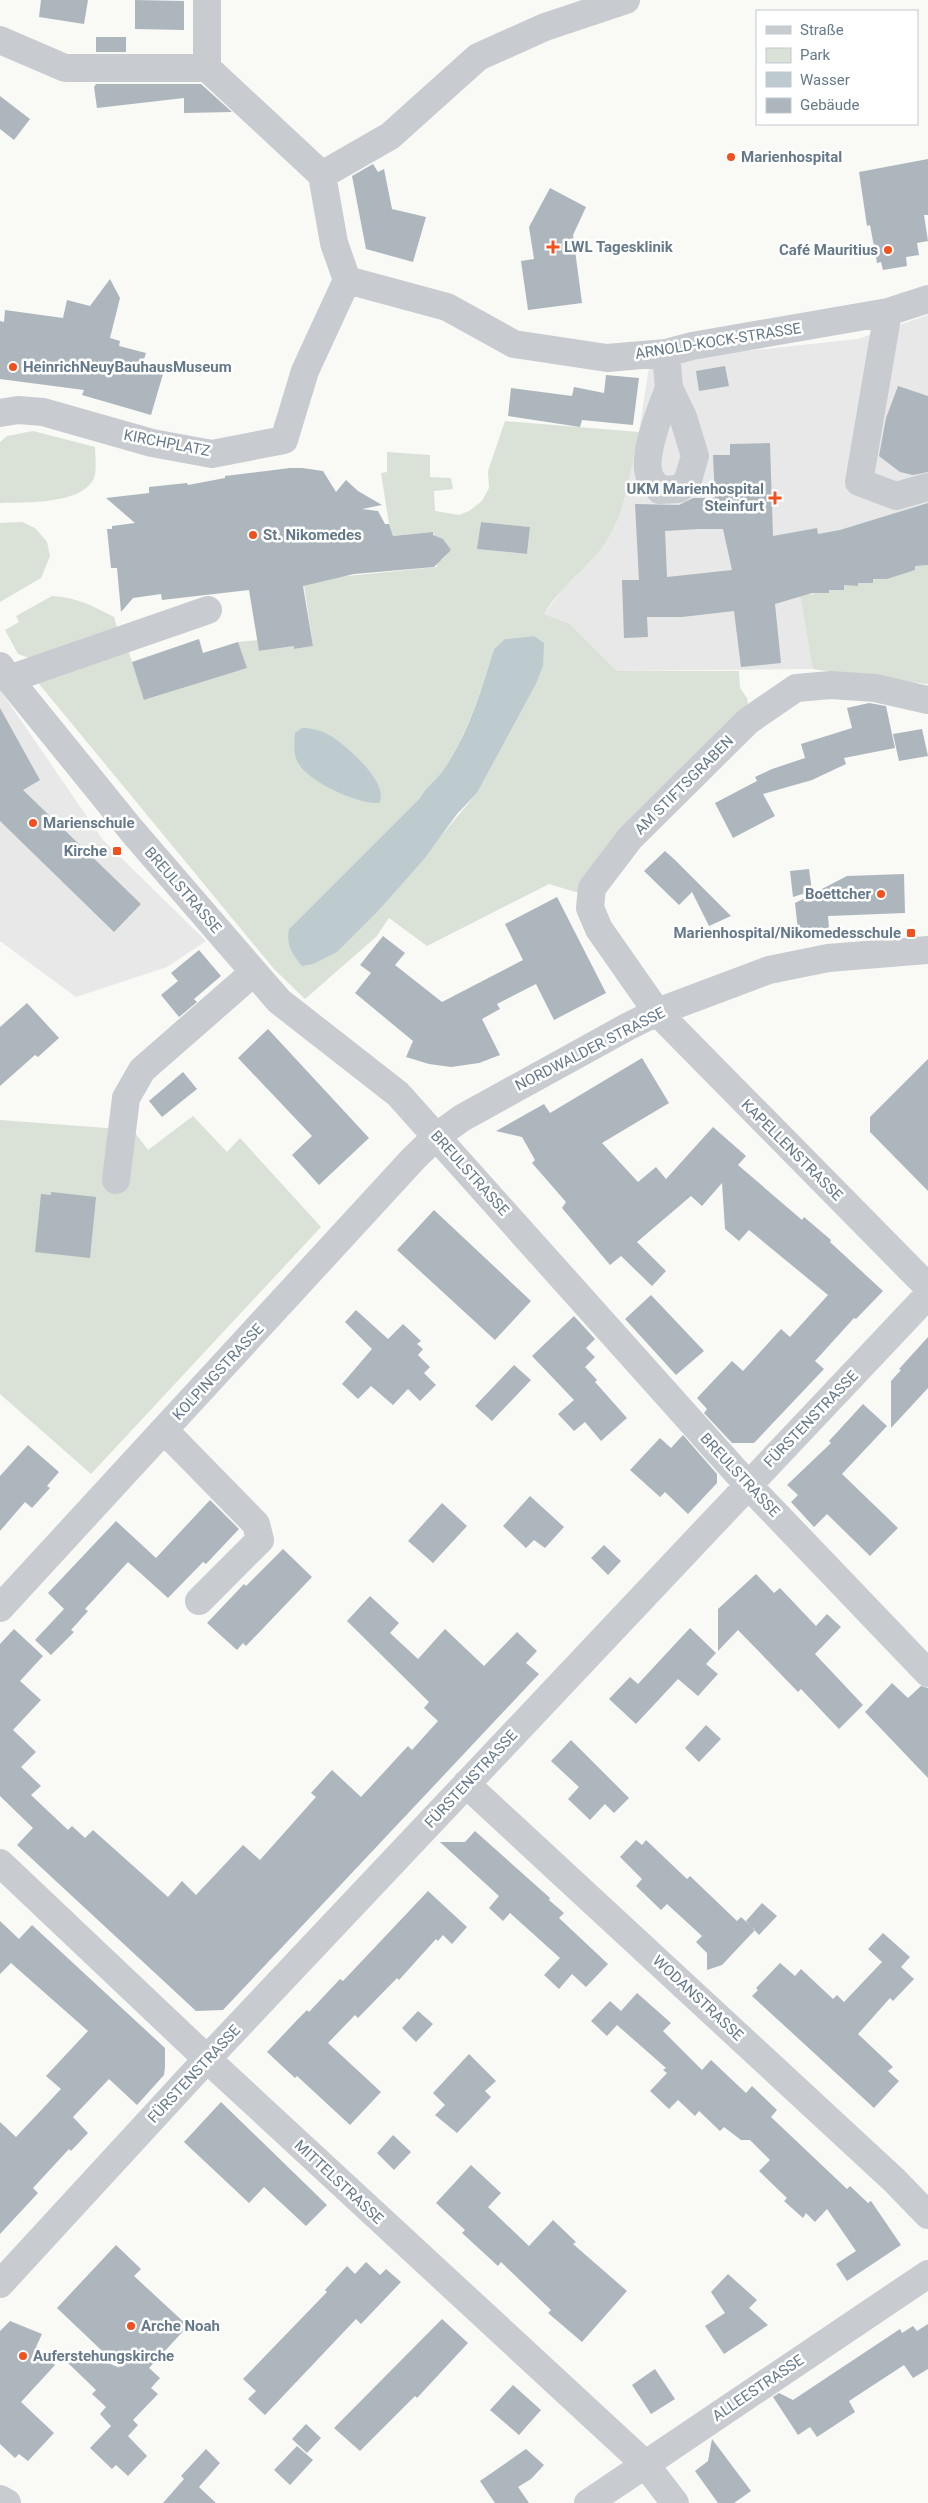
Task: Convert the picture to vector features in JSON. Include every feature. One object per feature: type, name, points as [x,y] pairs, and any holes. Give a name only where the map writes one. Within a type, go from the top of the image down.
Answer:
[{"type":"street","points":[[207,0],[207,68]]},
{"type":"street","points":[[322,175],[390,136],[478,57],[545,27],[626,0]]},
{"type":"street","points":[[0,40],[65,68],[207,68],[322,175],[334,243],[347,280]]},
{"type":"street","name":"ARNOLD-KOCK-STRASSE","points":[[347,280],[447,307],[514,344],[607,358],[666,353],[692,346],[888,312],[928,298]]},
{"type":"street","name":"KIRCHPLATZ","points":[[0,413],[18,410],[43,412],[152,443],[212,454],[284,440],[305,371],[347,280]]},
{"type":"street","points":[[888,312],[860,482],[896,496],[928,487]]},
{"type":"street","points":[[666,353],[669,388]]},
{"type":"street","points":[[4,672],[208,610]]},
{"type":"street","name":"BREULSTRASSE","points":[[4,672],[133,832],[278,1001],[398,1094],[748,1485],[928,1673]]},
{"type":"street","name":"AM STIFTSGRABEN","points":[[657,1012],[599,929],[590,908],[592,888],[630,838],[748,721],[796,688],[831,685],[875,688],[928,700]]},
{"type":"street","name":"NORDWALDER STRASSE","points":[[437,1136],[462,1118],[538,1074],[657,1012],[769,970],[828,958],[928,950]]},
{"type":"street","points":[[116,1180],[126,1098],[142,1070],[254,972]]},
{"type":"street","name":"KAPELLENSTRASSE","points":[[657,1012],[928,1287]]},
{"type":"street","name":"KOLPINGSTRASSE","points":[[4,1597],[164,1430],[414,1158],[437,1136]]},
{"type":"street","name":"FÜRSTENSTRASSE","points":[[6,2266],[207,2060],[928,1295]]},
{"type":"street","points":[[164,1430],[256,1524],[260,1540],[199,1601]]},
{"type":"street","name":"WODANSTRASSE","points":[[466,1784],[894,2180],[928,2215]]},
{"type":"street","name":"MITTELSTRASSE","points":[[0,1862],[207,2060],[645,2464],[675,2503]]},
{"type":"street","name":"ALLEESTRASSE","points":[[588,2503],[928,2274]]},
{"type":"street","points":[[0,2499],[7,2503]]},
{"type":"shaded area","name":"UKM Marienhospital Steinfurt","points":[[928,315],[928,684],[813,669],[617,671],[570,624],[544,614],[563,589],[605,544],[615,526],[639,432],[650,361],[858,339]]},
{"type":"shaded area","points":[[0,690],[103,840],[206,941],[167,967],[76,997],[0,941]]},
{"type":"green space","points":[[505,421],[639,432],[622,505],[611,533],[597,554],[550,604],[544,614],[570,624],[617,671],[739,671],[740,688],[747,698],[748,704],[579,893],[549,884],[427,946],[389,918],[376,937],[305,999],[274,969],[35,679],[128,650],[145,700],[246,668],[238,642],[258,640],[260,651],[294,646],[294,649],[313,646],[304,585],[308,585],[308,580],[437,567],[436,562],[443,559],[447,553],[445,541],[434,537],[433,532],[393,536],[389,524],[381,473],[387,472],[387,452],[430,455],[430,477],[451,478],[453,489],[434,491],[435,511],[459,515],[469,511],[482,501],[489,488],[488,471]],"holes":[[[481,522],[530,527],[527,554],[478,549]],[[534,636],[543,665],[536,684],[477,793],[379,910],[289,929],[420,798],[442,772],[466,728],[494,649],[505,639]]]},
{"type":"green space","points":[[33,431],[95,447],[96,467],[94,478],[88,487],[66,498],[38,502],[0,503],[0,442],[7,436]]},
{"type":"green space","points":[[22,522],[35,528],[47,542],[50,556],[41,578],[0,602],[0,523]]},
{"type":"green space","points":[[928,565],[928,684],[813,669],[800,593],[814,595],[815,591],[829,593],[830,588],[844,585],[858,586],[858,583],[901,575],[901,571],[915,571],[915,566]]},
{"type":"green space","points":[[52,596],[77,600],[114,617],[118,631],[29,658],[18,654],[5,630],[19,622],[16,616]]},
{"type":"green space","points":[[193,1116],[227,1152],[240,1138],[321,1227],[91,1474],[0,1394],[0,1120],[133,1130],[148,1150]]},
{"type":"water","points":[[534,636],[544,643],[543,666],[536,684],[477,793],[457,814],[424,859],[379,910],[337,952],[313,964],[302,966],[291,949],[288,940],[289,929],[420,798],[442,772],[466,728],[479,697],[494,649],[505,639]]},
{"type":"water","points":[[302,728],[326,733],[355,755],[378,785],[381,795],[379,803],[360,800],[337,792],[307,773],[298,763],[294,742],[295,733]]},
{"type":"building","points":[[41,0],[88,0],[84,24],[39,17]]},
{"type":"building","points":[[135,0],[184,1],[184,30],[135,29]]},
{"type":"building","points":[[96,37],[126,37],[126,52],[96,52]]},
{"type":"building","points":[[96,84],[201,84],[232,112],[184,113],[184,98],[97,108],[94,87]]},
{"type":"building","points":[[0,96],[30,119],[14,140],[0,129]]},
{"type":"building","points":[[928,159],[928,215],[924,215],[928,241],[917,243],[919,255],[906,257],[907,266],[883,270],[881,262],[877,263],[870,225],[867,226],[859,172]]},
{"type":"building","points":[[373,164],[378,172],[384,169],[392,209],[426,217],[413,262],[366,249],[352,176]]},
{"type":"building","name":"LWL Tagesklinik","points":[[550,188],[586,207],[573,235],[582,303],[528,310],[521,261],[534,259],[529,227]]},
{"type":"building","points":[[110,279],[120,298],[110,338],[120,341],[119,346],[146,353],[143,362],[159,366],[163,374],[151,415],[82,395],[84,390],[0,379],[0,321],[4,322],[5,310],[63,318],[67,300],[90,306]]},
{"type":"building","points":[[725,366],[729,386],[699,391],[696,371]]},
{"type":"building","points":[[606,375],[639,378],[633,425],[582,420],[580,427],[508,416],[511,388],[572,396],[574,387],[604,393]]},
{"type":"building","points":[[898,386],[928,396],[928,472],[913,475],[900,472],[879,456],[886,418]]},
{"type":"building","points":[[770,443],[773,536],[817,528],[818,534],[840,530],[928,503],[928,565],[915,566],[915,570],[887,579],[873,579],[873,583],[858,583],[858,586],[844,585],[844,590],[829,590],[829,593],[812,593],[775,604],[781,663],[741,667],[734,611],[682,617],[647,617],[648,637],[624,638],[622,580],[639,580],[635,504],[679,505],[693,498],[715,498],[713,455],[730,455],[730,444]],"holes":[[[723,529],[732,570],[667,577],[665,531]]]},
{"type":"building","name":"St. Nikomedes","points":[[290,468],[323,471],[336,492],[346,480],[358,491],[382,505],[362,509],[378,511],[385,524],[389,524],[393,536],[433,532],[433,535],[443,539],[451,550],[434,567],[354,574],[303,586],[313,646],[294,649],[294,646],[259,651],[249,590],[162,600],[161,594],[133,598],[121,612],[117,568],[111,568],[107,529],[112,529],[112,526],[135,523],[106,498],[149,493],[149,487],[187,483],[188,485],[225,478],[225,476]]},
{"type":"building","points":[[481,522],[530,527],[527,554],[477,549]]},
{"type":"building","points":[[199,639],[203,653],[238,642],[247,668],[144,700],[132,662]]},
{"type":"building","points":[[869,703],[886,706],[895,748],[844,758],[846,764],[812,780],[763,794],[775,816],[733,838],[715,803],[757,781],[755,777],[805,758],[801,744],[852,728],[847,708]]},
{"type":"building","name":"Marienschule","points":[[0,708],[40,780],[23,790],[141,904],[114,932],[0,821]]},
{"type":"building","points":[[922,729],[928,756],[899,761],[893,734]]},
{"type":"building","points":[[665,851],[731,916],[709,926],[692,892],[679,905],[644,871]]},
{"type":"building","points":[[809,869],[812,891],[793,897],[790,871]]},
{"type":"building","points":[[904,874],[905,913],[828,916],[829,928],[798,931],[795,903],[847,876]]},
{"type":"building","points":[[557,897],[606,993],[554,1020],[536,984],[497,1004],[500,1009],[482,1019],[500,1055],[479,1063],[451,1067],[429,1064],[406,1057],[413,1041],[355,993],[371,973],[360,965],[383,936],[405,953],[395,965],[442,1002],[523,960],[505,924]]},
{"type":"building","points":[[199,950],[221,976],[194,999],[197,1002],[179,1017],[161,995],[178,981],[171,973]]},
{"type":"building","points":[[27,1003],[59,1038],[38,1057],[35,1055],[0,1086],[0,1027]]},
{"type":"building","points":[[268,1029],[369,1138],[319,1185],[292,1155],[312,1136],[238,1058]]},
{"type":"building","points":[[642,1058],[669,1103],[602,1143],[638,1182],[656,1167],[666,1179],[713,1127],[746,1156],[738,1165],[802,1220],[804,1217],[831,1240],[830,1242],[883,1291],[856,1319],[854,1318],[815,1361],[824,1369],[754,1443],[732,1443],[704,1413],[707,1409],[697,1398],[732,1361],[743,1371],[781,1329],[790,1337],[828,1295],[749,1230],[739,1241],[725,1229],[722,1183],[702,1206],[691,1196],[637,1242],[666,1271],[652,1286],[621,1256],[610,1265],[562,1208],[566,1202],[532,1163],[535,1160],[522,1137],[496,1131],[544,1104],[550,1113]]},
{"type":"building","points":[[928,1059],[928,1191],[870,1132],[870,1117]]},
{"type":"building","points":[[183,1072],[197,1089],[162,1117],[149,1101]]},
{"type":"building","points":[[51,1192],[96,1197],[90,1258],[35,1252],[41,1194],[51,1195]]},
{"type":"building","points":[[434,1210],[531,1301],[495,1340],[397,1250]]},
{"type":"building","points":[[651,1295],[704,1351],[676,1375],[625,1319]]},
{"type":"building","points":[[356,1310],[388,1339],[403,1324],[421,1341],[417,1344],[423,1349],[418,1355],[430,1367],[424,1373],[436,1385],[420,1401],[408,1389],[393,1405],[371,1386],[358,1399],[342,1384],[372,1349],[345,1322]]},
{"type":"building","points":[[574,1316],[595,1339],[586,1348],[595,1357],[585,1367],[597,1380],[595,1382],[627,1418],[601,1441],[585,1422],[574,1431],[558,1414],[574,1400],[532,1356]]},
{"type":"building","points":[[928,1337],[928,1388],[891,1428],[891,1381],[901,1370],[899,1369]]},
{"type":"building","points":[[514,1365],[531,1380],[492,1421],[475,1406]]},
{"type":"building","points":[[863,1404],[887,1426],[842,1474],[898,1528],[870,1556],[827,1514],[814,1527],[791,1502],[798,1495],[787,1485],[831,1443],[829,1441]]},
{"type":"building","points":[[683,1435],[717,1474],[717,1483],[688,1514],[665,1492],[660,1497],[630,1470],[660,1438],[671,1448]]},
{"type":"building","points":[[28,1445],[59,1472],[47,1486],[50,1488],[32,1508],[25,1502],[0,1531],[0,1476]]},
{"type":"building","points":[[530,1496],[564,1527],[545,1548],[534,1540],[526,1548],[503,1526]]},
{"type":"building","points":[[210,1500],[239,1529],[206,1564],[203,1562],[168,1598],[128,1562],[85,1609],[88,1611],[71,1630],[74,1632],[51,1655],[35,1640],[64,1609],[48,1593],[116,1521],[156,1558]]},
{"type":"building","points":[[442,1503],[467,1526],[433,1563],[408,1541]]},
{"type":"building","points":[[604,1545],[621,1561],[608,1575],[591,1558]]},
{"type":"building","points":[[283,1549],[312,1577],[246,1646],[243,1643],[237,1650],[207,1623],[244,1584],[246,1586]]},
{"type":"building","points":[[756,1574],[774,1593],[780,1588],[816,1626],[827,1614],[841,1627],[815,1654],[863,1705],[839,1729],[801,1689],[798,1692],[738,1630],[718,1651],[718,1609]]},
{"type":"building","points":[[370,1596],[399,1623],[390,1633],[418,1659],[445,1629],[484,1666],[517,1632],[537,1651],[526,1663],[539,1674],[223,2010],[196,2011],[17,1845],[33,1828],[0,1796],[0,1644],[14,1629],[43,1656],[20,1681],[41,1700],[13,1730],[36,1752],[21,1767],[41,1786],[31,1795],[68,1830],[72,1826],[85,1838],[93,1830],[168,1897],[182,1881],[196,1895],[243,1845],[260,1860],[316,1797],[311,1793],[332,1770],[361,1797],[408,1746],[412,1750],[438,1721],[424,1708],[429,1702],[347,1621]]},
{"type":"building","points":[[690,1628],[716,1653],[706,1664],[718,1674],[698,1696],[678,1679],[636,1724],[609,1699],[630,1677],[638,1684]]},
{"type":"building","points":[[892,1683],[908,1698],[921,1686],[928,1688],[928,1778],[865,1712]]},
{"type":"building","points":[[706,1725],[721,1739],[699,1762],[685,1748]]},
{"type":"building","points":[[571,1740],[629,1798],[614,1813],[605,1804],[590,1820],[568,1799],[579,1787],[551,1761]]},
{"type":"building","points":[[475,1831],[550,1898],[549,1900],[564,1913],[559,1918],[608,1964],[586,1987],[572,1974],[559,1989],[544,1975],[560,1958],[510,1913],[503,1921],[489,1908],[499,1896],[440,1842],[465,1842]]},
{"type":"building","points":[[636,1840],[642,1845],[646,1840],[687,1879],[690,1876],[737,1921],[741,1917],[755,1930],[722,1965],[707,1970],[707,1953],[696,1942],[702,1936],[667,1904],[661,1910],[636,1886],[642,1879],[620,1857]]},
{"type":"building","points":[[428,1891],[467,1927],[452,1944],[443,1935],[438,1941],[436,1939],[399,1980],[397,1978],[358,2018],[355,2015],[328,2043],[381,2092],[350,2125],[297,2076],[295,2078],[267,2052],[340,1979],[343,1981]]},
{"type":"building","points":[[762,1903],[777,1916],[759,1935],[746,1921]]},
{"type":"building","points":[[0,1921],[19,1939],[32,1925],[165,2048],[165,2067],[164,2075],[137,2105],[109,2079],[73,2117],[88,2133],[71,2151],[69,2149],[33,2188],[38,2193],[0,2234],[0,2122],[16,2137],[61,2089],[46,2076],[88,2031],[11,1963],[0,1974]]},
{"type":"building","points":[[883,1933],[910,1957],[901,1967],[914,1979],[893,2001],[890,1998],[858,2034],[893,2067],[888,2071],[899,2081],[874,2108],[752,1996],[758,1990],[756,1988],[780,1963],[795,1976],[801,1969],[833,1999],[837,1995],[844,2002],[882,1962],[868,1949]]},
{"type":"building","points":[[637,1993],[671,2023],[663,2031],[702,2070],[711,2060],[746,2093],[752,2086],[777,2110],[771,2117],[847,2189],[850,2186],[868,2203],[871,2201],[901,2245],[847,2281],[836,2264],[856,2251],[827,2209],[815,2222],[806,2213],[803,2218],[784,2201],[787,2198],[759,2171],[770,2160],[750,2140],[741,2140],[724,2127],[720,2131],[699,2111],[695,2116],[678,2100],[669,2109],[650,2091],[667,2073],[663,2070],[666,2068],[617,2025],[607,2036],[591,2021],[610,2001],[621,2011]]},
{"type":"building","points":[[418,2011],[433,2024],[416,2042],[402,2028]]},
{"type":"building","points":[[469,2054],[496,2081],[485,2091],[491,2097],[457,2133],[435,2115],[445,2105],[433,2093]]},
{"type":"building","points":[[221,2102],[327,2205],[306,2226],[264,2187],[249,2203],[184,2142]]},
{"type":"building","points":[[393,2135],[411,2152],[394,2170],[377,2153]]},
{"type":"building","points":[[471,2165],[501,2193],[488,2207],[529,2246],[553,2220],[576,2242],[573,2244],[627,2291],[582,2342],[548,2313],[551,2310],[501,2262],[498,2266],[462,2233],[465,2230],[436,2203]]},
{"type":"building","name":"Arche Noah","points":[[116,2245],[141,2269],[134,2276],[188,2326],[149,2368],[160,2378],[151,2388],[158,2394],[133,2420],[138,2425],[128,2436],[147,2456],[128,2476],[116,2465],[112,2469],[90,2448],[111,2426],[100,2414],[106,2407],[92,2394],[96,2390],[68,2363],[80,2351],[120,2368],[57,2308]]},
{"type":"building","points":[[366,2262],[380,2275],[386,2269],[401,2282],[361,2324],[356,2319],[265,2415],[248,2399],[256,2391],[243,2379],[327,2292],[325,2290],[347,2266],[355,2274]]},
{"type":"building","points":[[728,2274],[757,2300],[749,2308],[768,2325],[724,2354],[705,2326],[725,2313],[711,2292]]},
{"type":"building","points":[[442,2319],[468,2343],[417,2398],[415,2396],[360,2451],[334,2428]]},
{"type":"building","points":[[10,2321],[42,2334],[36,2347],[55,2365],[21,2402],[54,2433],[28,2461],[19,2454],[15,2458],[0,2444],[0,2331]]},
{"type":"building","points":[[928,2324],[928,2369],[913,2378],[904,2365],[849,2401],[855,2412],[817,2437],[810,2427],[798,2435],[773,2397],[779,2393],[793,2400],[900,2329],[902,2333],[913,2326],[917,2331]]},
{"type":"building","points":[[655,2369],[675,2399],[651,2414],[632,2385]]},
{"type":"building","points":[[513,2385],[541,2410],[519,2435],[490,2410]]},
{"type":"building","points":[[306,2424],[321,2438],[307,2453],[292,2439]]},
{"type":"building","points":[[712,2439],[751,2491],[734,2503],[718,2503],[695,2471],[708,2461]]},
{"type":"building","points":[[297,2446],[313,2460],[290,2485],[274,2470]]},
{"type":"building","points":[[206,2449],[220,2463],[199,2487],[216,2503],[163,2503],[184,2479],[181,2476]]},
{"type":"building","points":[[526,2449],[544,2465],[531,2479],[518,2487],[529,2503],[495,2503],[480,2481]]},
{"type":"place","name":"Marienhospital","points":[[731,157]]},
{"type":"place","name":"LWL Tagesklinik","points":[[553,247]]},
{"type":"place","name":"Café Mauritius","points":[[888,250]]},
{"type":"place","name":"HeinrichNeuyBauhausMuseum","points":[[13,367]]},
{"type":"place","name":"UKM Marienhospital Steinfurt","points":[[775,498]]},
{"type":"place","name":"St. Nikomedes","points":[[253,535]]},
{"type":"place","name":"Marienschule","points":[[33,823]]},
{"type":"place","name":"Kirche","points":[[117,851]]},
{"type":"place","name":"Boettcher","points":[[881,894]]},
{"type":"place","name":"Marienhospital/Nikomedesschule","points":[[911,933]]},
{"type":"place","name":"Arche Noah","points":[[131,2326]]},
{"type":"place","name":"Auferstehungskirche","points":[[23,2356]]}]
